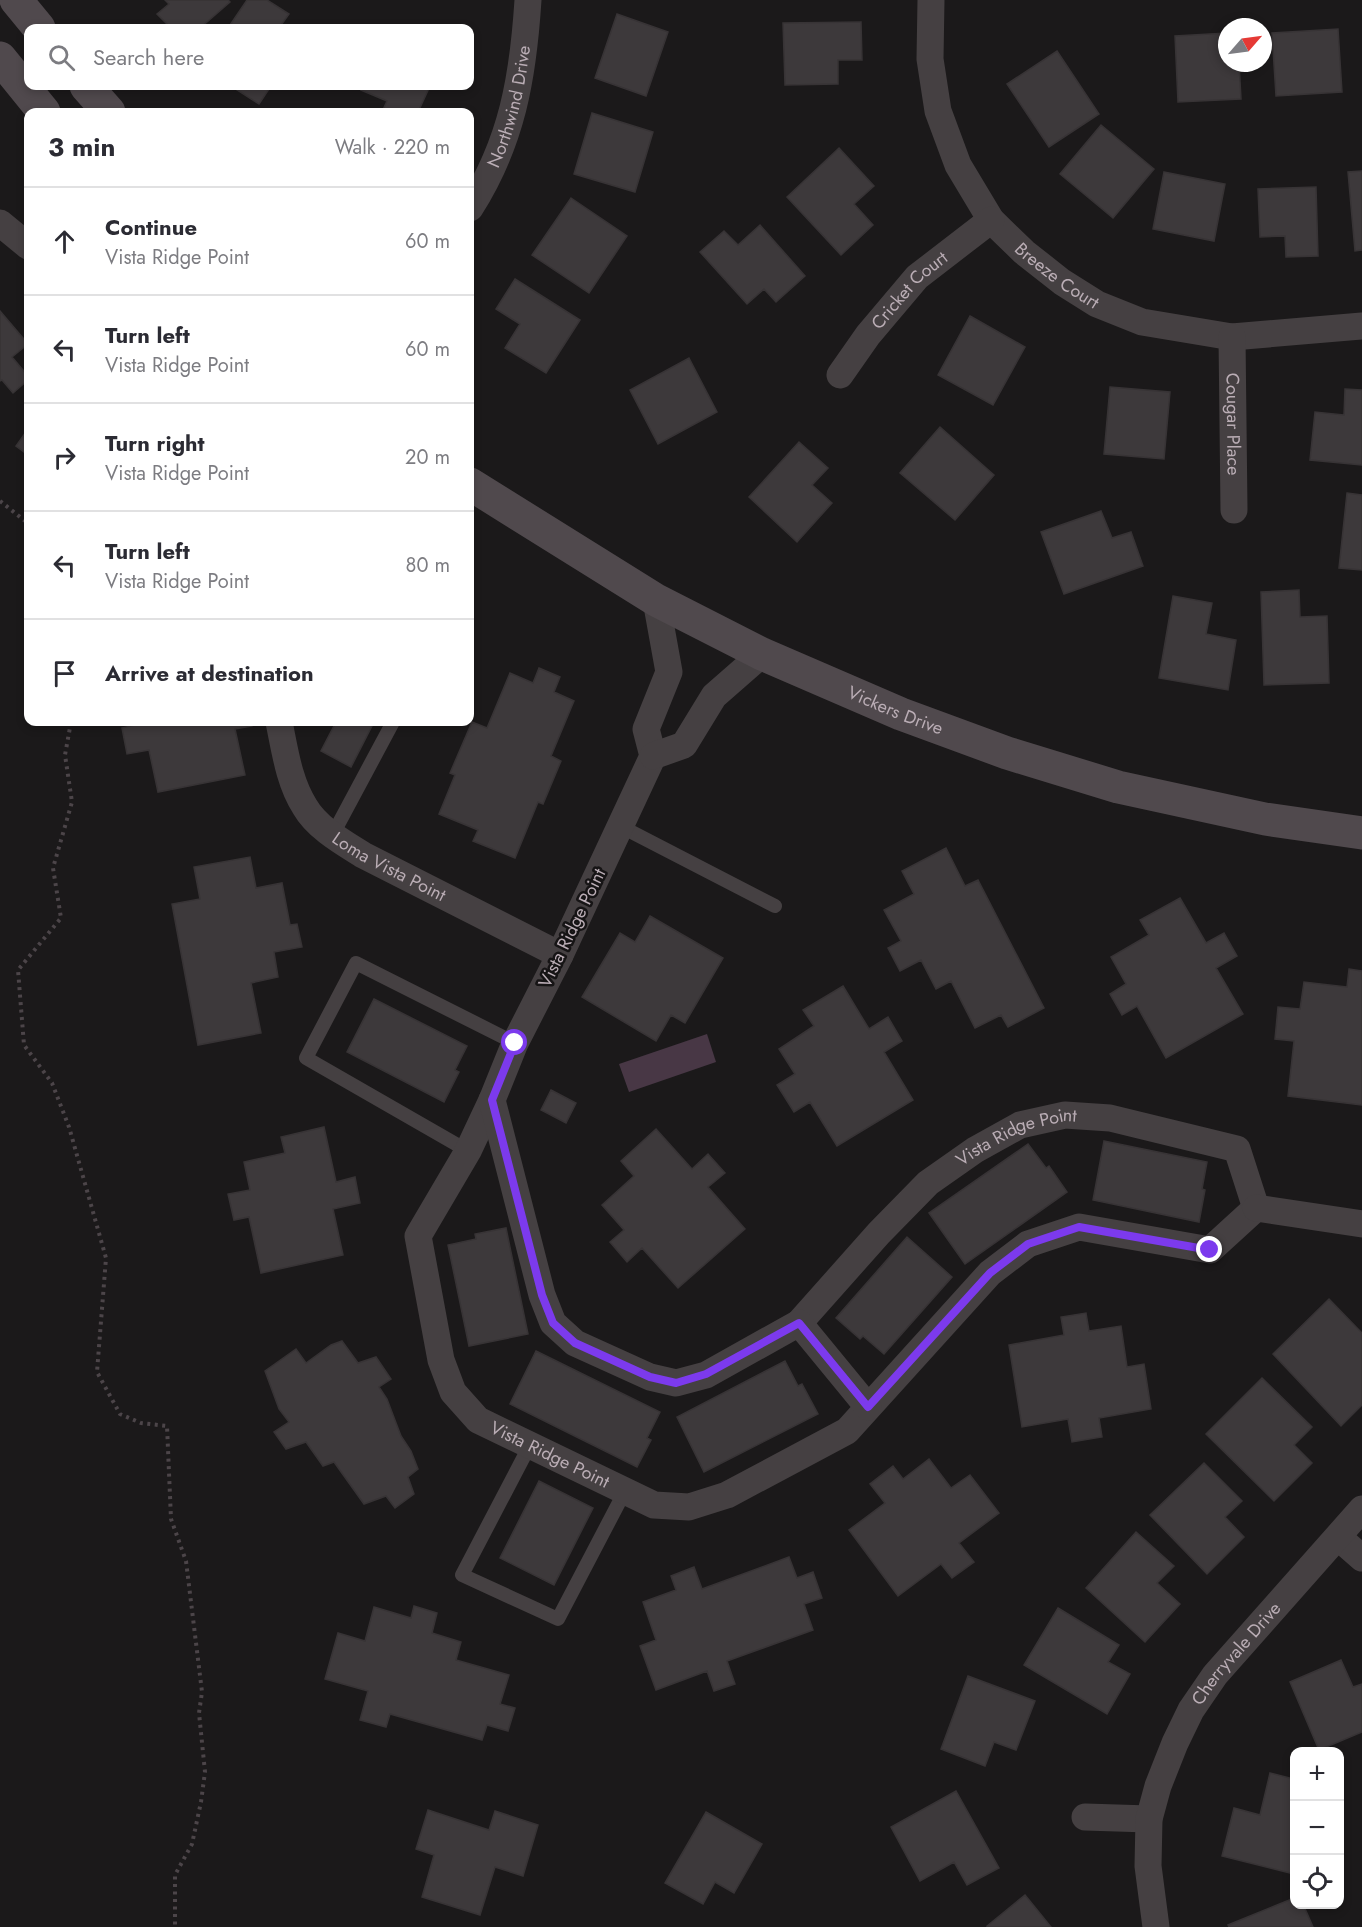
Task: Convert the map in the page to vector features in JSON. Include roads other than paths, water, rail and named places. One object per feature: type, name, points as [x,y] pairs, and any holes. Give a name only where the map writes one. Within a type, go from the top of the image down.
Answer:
[{"type":"main road","points":[[16,0],[36,24]]},
{"type":"main road","points":[[0,58],[24,87]]},
{"type":"main road","points":[[26,90],[41,108]]},
{"type":"main road","points":[[90,90],[105,108]]},
{"type":"main road","name":"Vickers Drive","points":[[474,486],[656,600],[762,654],[901,714],[1007,753],[1107,783],[1265,819],[1362,833]]},
{"type":"street","name":"Northwind Drive","points":[[474,201],[495,162],[509,127],[526,38],[528,0]]},
{"type":"street","name":"Breeze Court","points":[[930,0],[930,59],[938,111],[958,165],[991,220],[1024,252],[1062,282],[1097,304],[1142,322],[1232,338],[1362,326]]},
{"type":"street","name":"Cricket Court","points":[[840,375],[868,335],[917,277],[991,220]]},
{"type":"street","points":[[0,224],[24,243]]},
{"type":"street","name":"Cougar Place","points":[[1232,338],[1234,510]]},
{"type":"street","points":[[656,600],[669,672],[646,729],[653,756],[684,745],[714,696],[762,654]]},
{"type":"street","name":"Loma Vista Point","points":[[280,726],[296,789],[306,809],[332,836],[363,855],[560,955]]},
{"type":"street","name":"Vista Ridge Point","points":[[492,1100],[542,1295],[553,1323],[575,1343],[650,1377],[676,1383],[706,1374],[799,1323],[879,1233],[928,1183],[975,1150],[1020,1125],[1065,1115],[1110,1118],[1237,1149],[1256,1209],[1210,1250],[1079,1227],[1028,1244],[990,1273],[847,1431],[727,1495],[688,1507],[654,1505],[478,1420],[453,1392],[441,1360],[418,1236],[468,1151],[515,1043],[560,955],[653,756]]},
{"type":"street","points":[[1256,1209],[1362,1224]]},
{"type":"street","points":[[799,1323],[868,1407]]},
{"type":"street","name":"Cherryvale Drive","points":[[1156,1927],[1148,1866],[1149,1819],[1158,1786],[1175,1743],[1197,1702],[1215,1675],[1362,1509]]},
{"type":"street","points":[[1338,1537],[1362,1558]]},
{"type":"street","points":[[1085,1817],[1149,1819]]},
{"type":"lane","points":[[332,836],[391,726]]},
{"type":"lane","points":[[620,826],[776,906]]},
{"type":"lane","points":[[468,1151],[306,1058],[356,963],[515,1043]]},
{"type":"lane","points":[[530,1445],[462,1575],[558,1619],[625,1491]]}]
